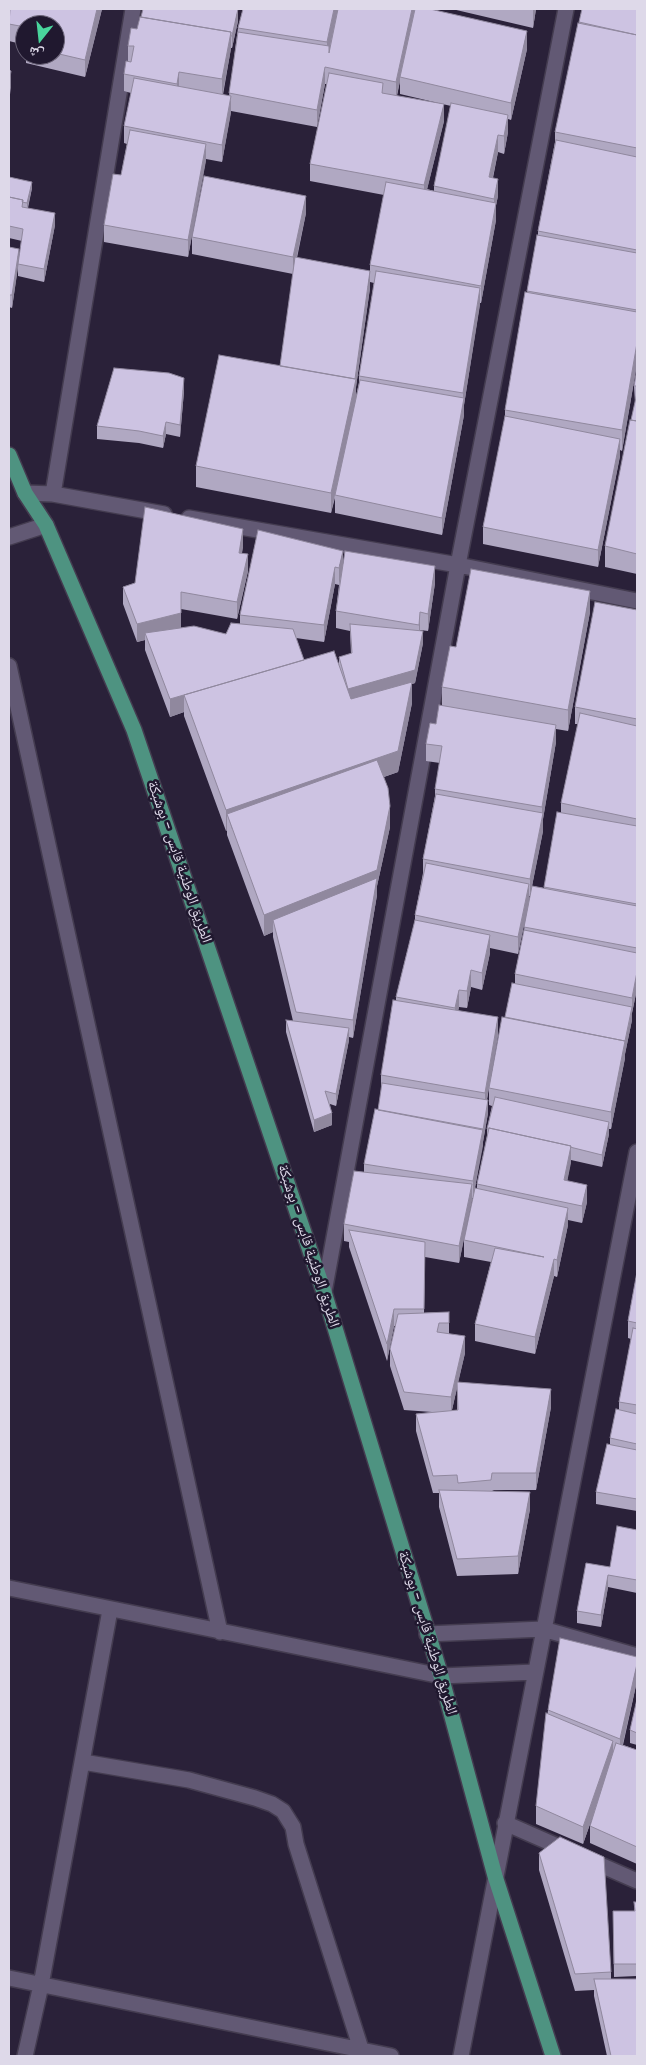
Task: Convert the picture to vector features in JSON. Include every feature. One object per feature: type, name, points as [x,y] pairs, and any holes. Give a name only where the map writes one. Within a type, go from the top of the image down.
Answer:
[{"type":"main road","name":"الطريق الوطنية قابس - بوشبكة","points":[[10,460],[25,493],[46,525],[134,730],[324,1292],[441,1676],[495,1876],[553,2056]]},
{"type":"street","points":[[53,494],[133,9]]},
{"type":"street","points":[[324,1292],[458,565],[566,9]]},
{"type":"street","points":[[25,493],[53,494],[458,565],[637,601]]},
{"type":"street","points":[[9,537],[46,525]]},
{"type":"street","points":[[9,666],[220,1632]]},
{"type":"street","points":[[461,2056],[637,1152]]},
{"type":"street","points":[[9,1588],[441,1676],[535,1672]]},
{"type":"street","points":[[25,2056],[41,1985],[110,1610]]},
{"type":"street","points":[[427,1634],[543,1629],[637,1656]]},
{"type":"street","points":[[83,1762],[189,1780],[255,1798],[283,1811],[293,1827],[296,1844],[361,2050]]},
{"type":"street","points":[[505,1823],[637,1881]]},
{"type":"street","points":[[9,1978],[391,2056]]},
{"type":"building","points":[[10,9],[97,9],[85,60],[65,55],[65,15],[15,15],[15,25],[9,24]]},
{"type":"building","points":[[143,9],[238,9],[231,36],[231,32],[141,17]]},
{"type":"building","points":[[243,9],[334,9],[327,42],[238,28]]},
{"type":"building","points":[[338,9],[412,9],[396,82],[325,67],[317,110],[229,93],[238,32],[329,46],[329,53]]},
{"type":"building","points":[[415,9],[430,9],[527,31],[511,103],[400,77]]},
{"type":"building","points":[[582,9],[637,9],[637,35],[579,22]]},
{"type":"building","points":[[140,17],[231,32],[222,79],[179,72],[177,84],[124,74],[126,61],[131,62],[134,46],[128,46],[131,28],[137,29]]},
{"type":"building","points":[[578,23],[637,35],[637,148],[555,132]]},
{"type":"building","points":[[329,73],[383,83],[382,93],[444,104],[424,185],[310,164]]},
{"type":"building","points":[[134,78],[231,96],[222,145],[124,126]]},
{"type":"building","points":[[451,103],[508,115],[504,136],[498,135],[489,177],[498,179],[494,199],[434,186]]},
{"type":"building","points":[[130,130],[206,144],[188,240],[104,225],[113,174],[121,175]]},
{"type":"building","points":[[556,140],[637,157],[637,250],[538,231]]},
{"type":"building","points":[[204,176],[306,196],[293,257],[192,237]]},
{"type":"building","points":[[9,177],[32,182],[27,203],[22,202],[23,200],[9,197]]},
{"type":"building","points":[[386,182],[496,203],[481,286],[370,265]]},
{"type":"building","points":[[9,197],[23,200],[22,207],[55,213],[44,269],[18,264],[23,229],[9,226]]},
{"type":"building","points":[[537,235],[637,253],[637,310],[527,291]]},
{"type":"building","points":[[9,247],[19,249],[12,295],[9,295]]},
{"type":"building","points":[[295,257],[370,271],[355,379],[280,366]]},
{"type":"building","points":[[376,271],[480,288],[463,393],[359,376]]},
{"type":"building","points":[[525,292],[637,312],[637,343],[622,430],[505,410]]},
{"type":"building","points":[[219,355],[356,379],[331,493],[196,466]]},
{"type":"building","points":[[114,368],[169,373],[184,378],[180,425],[166,422],[163,436],[97,426]]},
{"type":"building","points":[[637,369],[637,386],[634,386]]},
{"type":"building","points":[[360,380],[464,398],[442,518],[335,495]]},
{"type":"building","points":[[637,393],[637,421],[631,420]]},
{"type":"building","points":[[505,416],[620,439],[598,550],[483,527]]},
{"type":"building","points":[[630,420],[637,421],[637,554],[605,546]]},
{"type":"building","points":[[145,507],[243,529],[239,553],[248,554],[237,602],[181,592],[181,613],[137,624],[123,587],[135,583]]},
{"type":"building","points":[[258,530],[343,551],[339,568],[335,567],[324,625],[240,615]]},
{"type":"building","points":[[345,551],[435,566],[428,614],[420,612],[419,625],[336,611]]},
{"type":"building","points":[[471,569],[590,591],[568,710],[442,687],[450,646],[456,647]]},
{"type":"building","points":[[595,602],[637,610],[637,719],[575,707]]},
{"type":"building","points":[[231,623],[293,629],[304,660],[170,699],[145,633],[194,626],[226,634]]},
{"type":"building","points":[[350,624],[423,631],[415,670],[348,689],[339,657],[352,653]]},
{"type":"building","points":[[334,651],[351,699],[412,682],[398,751],[226,810],[184,695]]},
{"type":"building","points":[[439,705],[556,725],[542,807],[435,789],[442,746],[426,744],[430,723],[436,724]]},
{"type":"building","points":[[580,713],[637,726],[637,819],[561,803]]},
{"type":"building","points":[[377,760],[388,788],[390,806],[377,870],[264,915],[227,814]]},
{"type":"building","points":[[436,794],[543,813],[530,879],[423,859]]},
{"type":"building","points":[[557,812],[637,826],[637,904],[544,887]]},
{"type":"building","points":[[426,863],[529,884],[518,937],[415,915]]},
{"type":"building","points":[[377,878],[353,1020],[296,1012],[273,920]]},
{"type":"building","points":[[532,886],[637,906],[637,948],[524,927]]},
{"type":"building","points":[[415,920],[490,935],[482,973],[471,970],[467,991],[459,990],[455,1008],[396,997]]},
{"type":"building","points":[[524,930],[637,953],[637,972],[632,998],[515,974]]},
{"type":"building","points":[[512,983],[632,1007],[625,1041],[505,1017]]},
{"type":"building","points":[[393,1000],[498,1017],[485,1093],[381,1075]]},
{"type":"building","points":[[502,1017],[625,1041],[611,1112],[489,1088]]},
{"type":"building","points":[[286,1020],[349,1028],[336,1094],[325,1091],[332,1113],[314,1120]]},
{"type":"building","points":[[382,1083],[488,1100],[483,1130],[378,1110]]},
{"type":"building","points":[[495,1097],[609,1122],[602,1155],[571,1146],[487,1129]]},
{"type":"building","points":[[375,1109],[483,1129],[473,1181],[364,1164]]},
{"type":"building","points":[[489,1128],[571,1146],[564,1180],[587,1185],[582,1206],[477,1184]]},
{"type":"building","points":[[354,1171],[472,1184],[459,1246],[344,1224]]},
{"type":"building","points":[[475,1188],[568,1208],[557,1260],[554,1259],[535,1337],[475,1324],[495,1248],[544,1257],[464,1240]]},
{"type":"building","points":[[349,1230],[425,1242],[424,1309],[394,1309],[387,1344]]},
{"type":"building","points":[[637,1272],[637,1323],[628,1321]]},
{"type":"building","points":[[449,1312],[449,1323],[439,1323],[437,1332],[465,1336],[451,1397],[404,1392],[390,1349],[398,1314]]},
{"type":"building","points":[[633,1328],[637,1329],[637,1405],[619,1402]]},
{"type":"building","points":[[457,1382],[551,1389],[536,1473],[492,1473],[491,1480],[458,1483],[457,1475],[433,1476],[416,1414],[458,1410]]},
{"type":"building","points":[[616,1409],[637,1414],[637,1444],[610,1438]]},
{"type":"building","points":[[607,1444],[637,1450],[637,1499],[596,1492]]},
{"type":"building","points":[[439,1490],[530,1492],[518,1556],[457,1559]]},
{"type":"building","points":[[617,1526],[637,1530],[637,1580],[608,1575],[601,1615],[577,1611],[586,1563],[610,1567]]},
{"type":"building","points":[[560,1638],[637,1657],[620,1739],[548,1710]]},
{"type":"building","points":[[637,1699],[637,1733],[630,1730]]},
{"type":"building","points":[[546,1713],[613,1741],[583,1827],[536,1806]]},
{"type":"building","points":[[616,1743],[637,1750],[637,1847],[590,1826]]},
{"type":"building","points":[[560,1837],[604,1857],[611,1972],[575,1974],[539,1853]]},
{"type":"building","points":[[634,1902],[637,1902],[637,1964],[614,1964],[613,1911],[635,1911]]},
{"type":"building","points":[[594,1979],[637,1979],[637,2056],[611,2056]]}]
